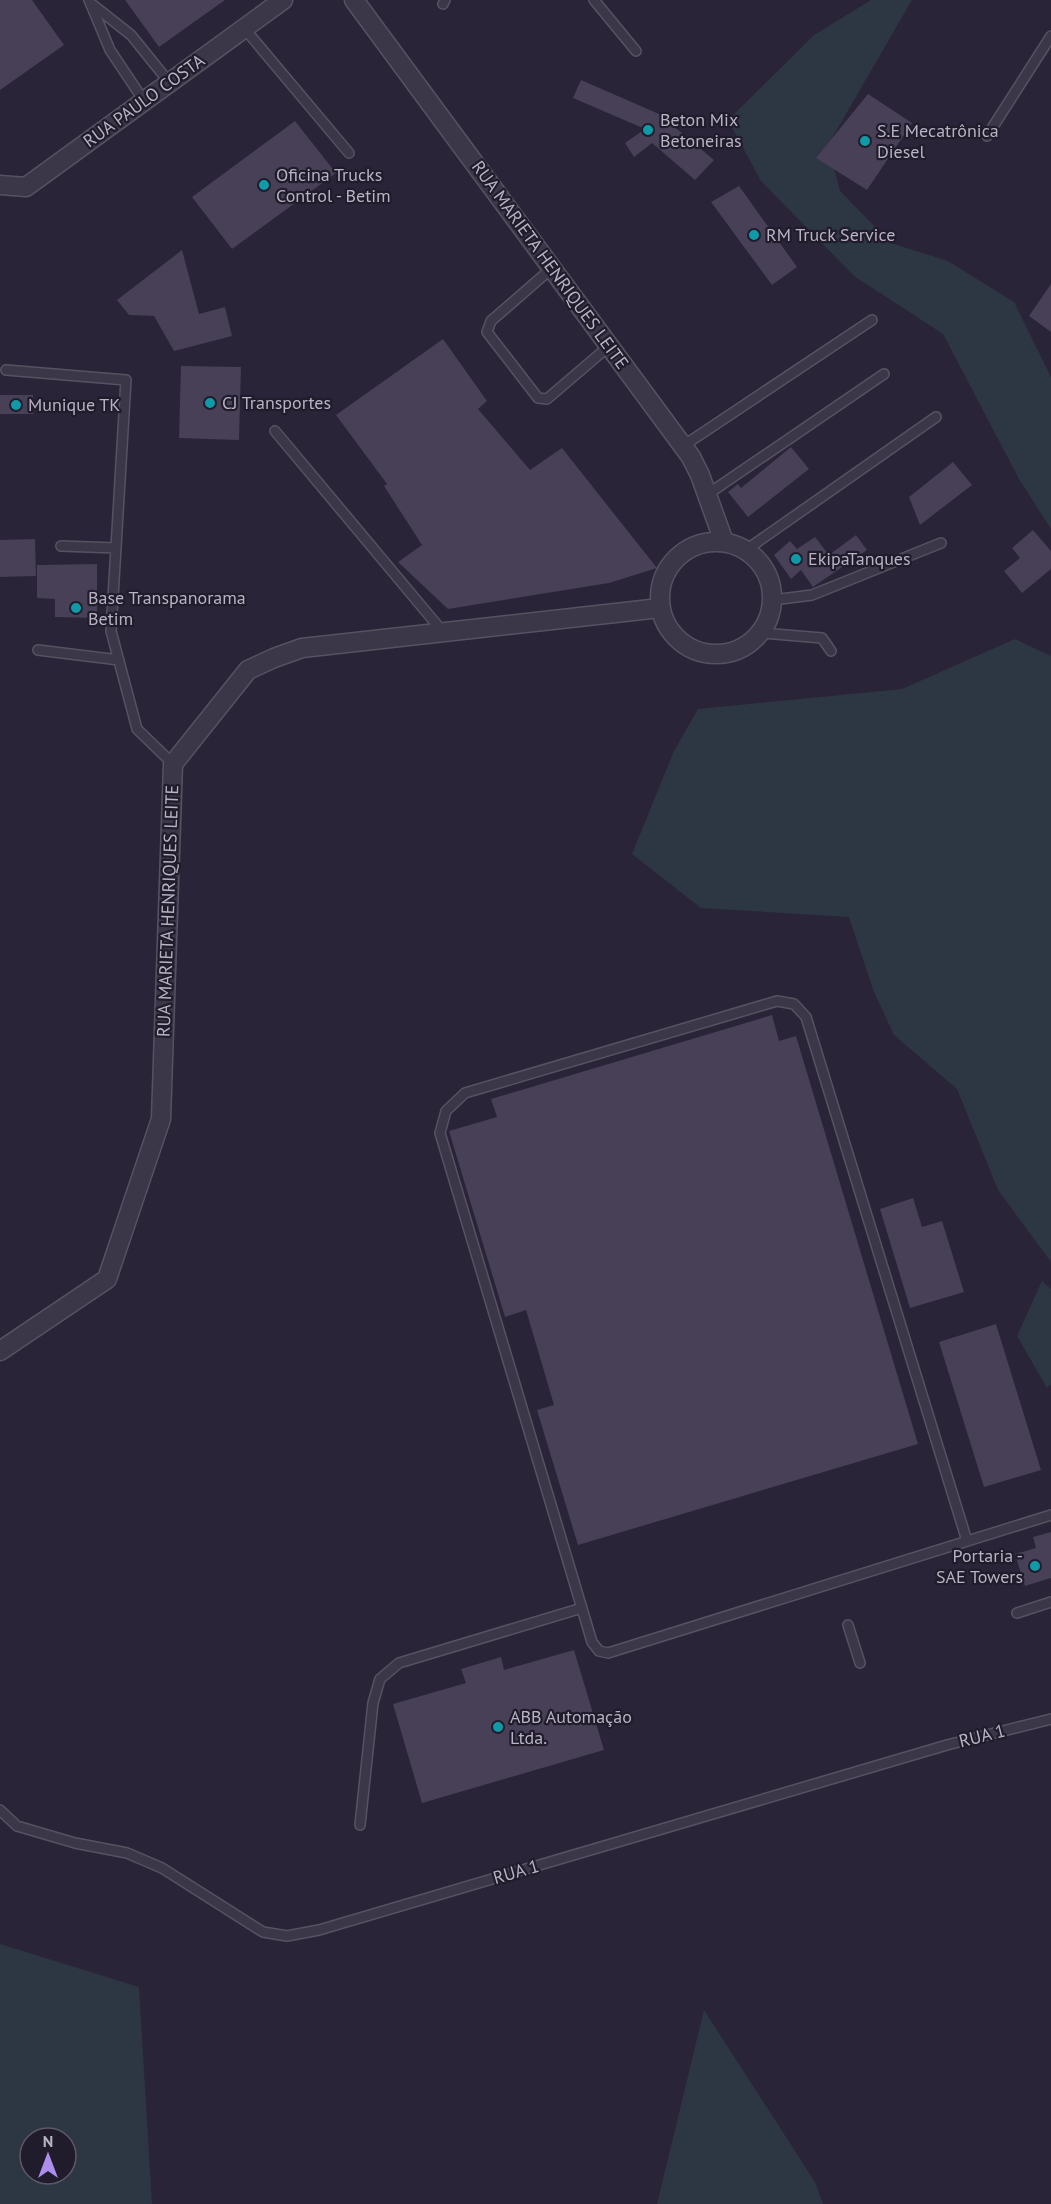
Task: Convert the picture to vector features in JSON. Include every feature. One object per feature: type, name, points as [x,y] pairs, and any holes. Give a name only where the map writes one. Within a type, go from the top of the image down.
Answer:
[{"type":"street","name":"RUA PAULO COSTA","points":[[0,185],[26,187],[283,0]]},
{"type":"street","name":"RUA MARIETA HENRIQUES LEITE","points":[[354,0],[683,446],[700,475],[724,542]]},
{"type":"street","points":[[724,542],[746,550],[763,566],[772,588],[773,600],[769,617],[761,633],[753,641],[737,650],[720,654],[697,651],[677,639],[663,619],[660,608],[661,584],[665,573],[680,555],[700,544],[724,542]]},
{"type":"street","name":"RUA MARIETA HENRIQUES LEITE","points":[[0,1352],[107,1279],[161,1119],[173,764],[248,670],[302,648],[660,608]]},
{"type":"lane","points":[[594,0],[636,51]]},
{"type":"lane","points":[[90,2],[131,35],[170,82]]},
{"type":"lane","points":[[90,2],[110,50],[144,101]]},
{"type":"lane","points":[[243,28],[349,153]]},
{"type":"lane","points":[[987,136],[1051,36]]},
{"type":"lane","points":[[552,268],[491,321],[487,332],[538,398],[547,399],[609,346]]},
{"type":"lane","points":[[683,446],[872,320]]},
{"type":"lane","points":[[6,370],[126,380],[111,631],[137,729],[173,764]]},
{"type":"lane","points":[[708,494],[884,374]]},
{"type":"lane","points":[[746,550],[936,417]]},
{"type":"lane","points":[[275,431],[443,632]]},
{"type":"lane","points":[[773,600],[812,595],[941,543]]},
{"type":"lane","points":[[62,546],[116,548]]},
{"type":"lane","points":[[761,633],[822,638],[831,651]]},
{"type":"lane","points":[[38,650],[119,660]]},
{"type":"lane","points":[[968,1541],[806,1017],[794,1004],[777,1001],[465,1093],[446,1111],[440,1134],[592,1642],[599,1651],[608,1653],[968,1541],[1051,1515]]},
{"type":"lane","points":[[1017,1613],[1051,1602]]},
{"type":"lane","points":[[360,1825],[373,1703],[380,1678],[399,1663],[582,1608]]},
{"type":"lane","points":[[848,1625],[860,1663]]},
{"type":"lane","name":"RUA 1","points":[[0,1810],[17,1826],[75,1843],[127,1852],[153,1864],[263,1932],[286,1936],[319,1930],[947,1745],[1051,1719]]},
{"type":"shaded area","points":[[871,0],[912,0],[828,145],[840,191],[891,243],[948,261],[1014,302],[1051,377],[1051,529],[1019,479],[943,334],[854,276],[761,181],[728,120],[814,35]]},
{"type":"shaded area","points":[[1015,639],[1051,656],[1051,1262],[998,1190],[957,1089],[894,1035],[874,992],[849,917],[701,908],[632,854],[674,751],[698,709],[902,689]]},
{"type":"shaded area","points":[[1042,1281],[1051,1289],[1051,1384],[1047,1388],[1017,1336]]},
{"type":"shaded area","points":[[0,1944],[139,1987],[152,2204],[0,2204]]},
{"type":"shaded area","points":[[704,2010],[815,2182],[823,2204],[657,2204]]},
{"type":"building","points":[[0,0],[32,0],[64,45],[0,90]]},
{"type":"building","points":[[125,0],[225,0],[159,47]]},
{"type":"building","name":"Beton Mix Betoneiras","points":[[581,80],[659,114],[714,160],[695,180],[652,143],[634,157],[625,143],[645,129],[573,98]]},
{"type":"building","name":"S.E Mecatrônica Diesel","points":[[868,94],[912,123],[867,190],[816,158]]},
{"type":"building","name":"Oficina Trucks Control - Betim","points":[[295,121],[336,173],[232,249],[192,197]]},
{"type":"building","name":"RM Truck Service","points":[[739,186],[797,267],[772,285],[711,202]]},
{"type":"building","points":[[182,250],[199,314],[225,307],[232,336],[174,351],[154,316],[129,315],[117,300]]},
{"type":"building","points":[[1051,284],[1051,332],[1029,316]]},
{"type":"building","points":[[443,339],[487,401],[478,409],[530,470],[562,448],[657,568],[609,583],[448,609],[398,562],[422,545],[384,486],[387,484],[336,415]]},
{"type":"building","name":"CJ Transportes","points":[[181,366],[241,367],[239,440],[179,438]]},
{"type":"building","name":"Munique TK","points":[[0,395],[33,395],[33,414],[0,414]]},
{"type":"building","points":[[791,447],[809,469],[748,517],[728,492],[738,484],[741,488]]},
{"type":"building","points":[[953,462],[972,485],[920,525],[909,497]]},
{"type":"building","points":[[1033,530],[1051,551],[1051,569],[1022,593],[1004,571],[1020,558],[1012,548]]},
{"type":"building","points":[[856,535],[867,550],[813,587],[801,570],[791,579],[774,555],[790,541],[797,549],[815,537],[829,555]]},
{"type":"building","points":[[35,539],[36,576],[0,577],[0,540]]},
{"type":"building","name":"Base Transpanorama Betim","points":[[97,564],[97,618],[55,617],[55,599],[37,598],[37,565]]},
{"type":"building","points":[[772,1015],[779,1041],[796,1036],[918,1444],[578,1545],[537,1410],[554,1405],[526,1310],[505,1317],[449,1131],[497,1117],[491,1099]]},
{"type":"building","points":[[913,1198],[922,1227],[942,1221],[964,1292],[910,1308],[880,1209]]},
{"type":"building","points":[[996,1324],[1041,1470],[984,1487],[939,1342]]},
{"type":"building","name":"Portaria - SAE Towers","points":[[1051,1532],[1051,1578],[1025,1586],[1015,1554],[1036,1548],[1033,1537]]},
{"type":"building","name":"ABB Automação Ltda.","points":[[574,1650],[604,1750],[422,1803],[393,1704],[466,1683],[461,1669],[501,1657],[504,1670]]},
{"type":"place","name":"Beton Mix Betoneiras","points":[[648,130]]},
{"type":"place","name":"S.E Mecatrônica Diesel","points":[[865,141]]},
{"type":"place","name":"Oficina Trucks Control - Betim","points":[[264,185]]},
{"type":"place","name":"RM Truck Service","points":[[754,235]]},
{"type":"place","name":"CJ Transportes","points":[[210,403]]},
{"type":"place","name":"Munique TK","points":[[16,405]]},
{"type":"place","name":"EkipaTanques","points":[[796,559]]},
{"type":"place","name":"Base Transpanorama Betim","points":[[76,608]]},
{"type":"place","name":"Portaria - SAE Towers","points":[[1035,1566]]},
{"type":"place","name":"ABB Automação Ltda.","points":[[498,1727]]}]
